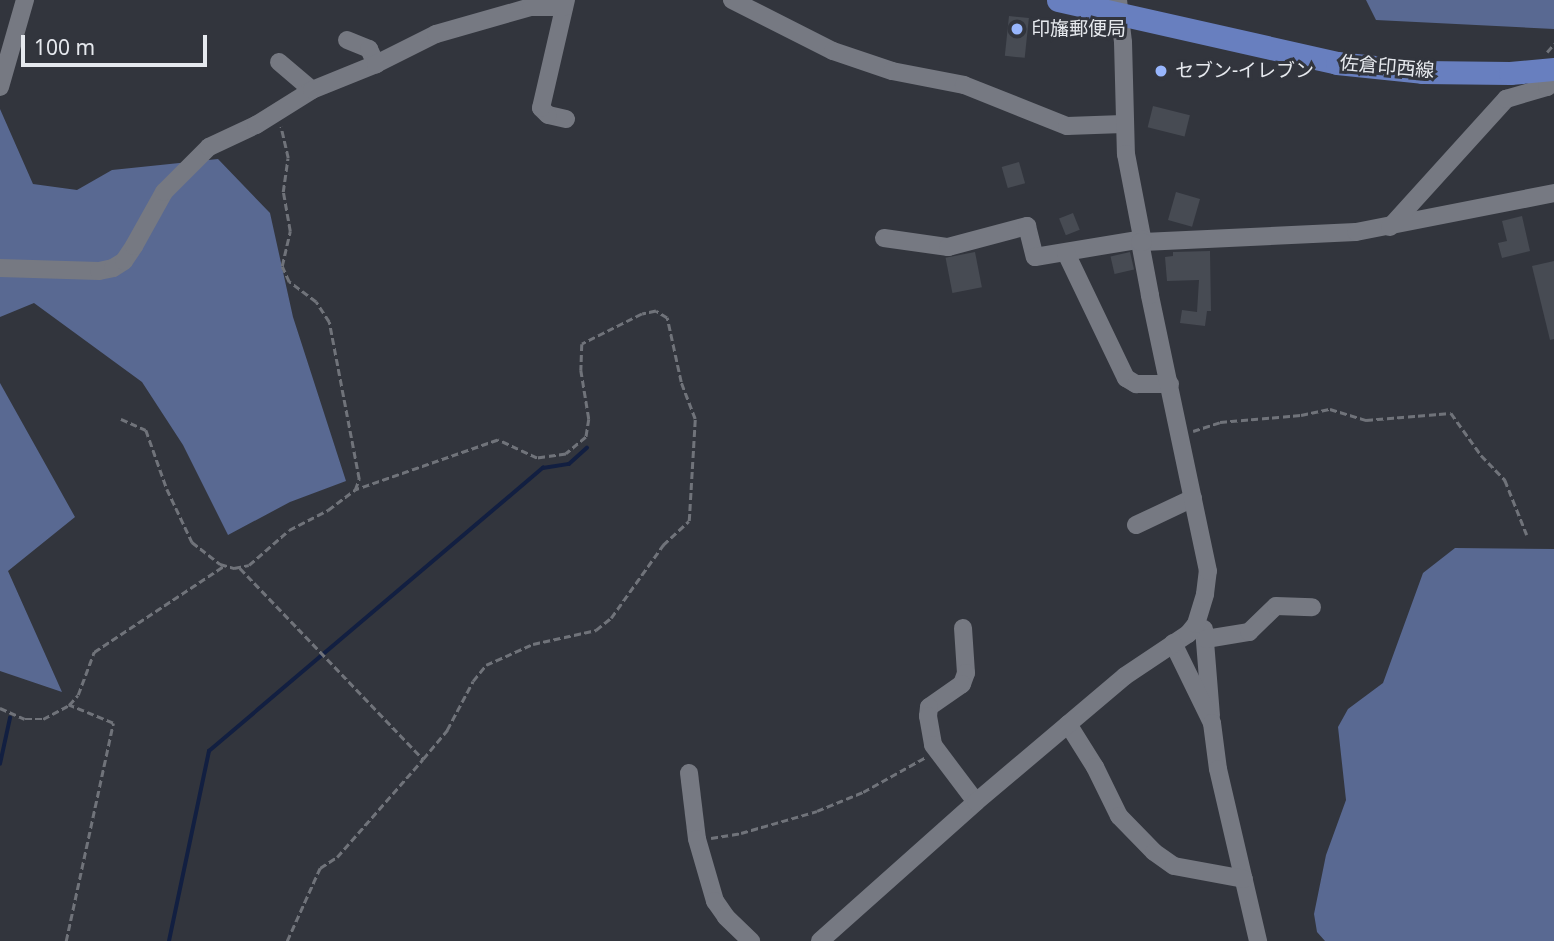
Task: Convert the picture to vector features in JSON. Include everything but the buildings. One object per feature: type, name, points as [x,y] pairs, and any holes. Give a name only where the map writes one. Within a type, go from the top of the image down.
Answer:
[{"type":"main road","name":"佐倉印西線","points":[[1058,0],[1118,7],[1337,63],[1422,72],[1551,69]]},
{"type":"street","points":[[0,87],[25,0]]},
{"type":"street","points":[[732,0],[833,51],[892,71],[964,85],[1067,126],[1123,124]]},
{"type":"street","points":[[0,268],[99,271],[113,268],[129,254],[164,192],[197,157],[219,141],[272,116],[312,90],[376,64],[436,34],[531,7],[565,3],[541,108],[548,115],[566,119]]},
{"type":"street","points":[[1118,7],[1123,42],[1123,124],[1143,241],[1140,242],[1208,571],[1202,611],[1218,769],[1258,941]]},
{"type":"street","points":[[347,40],[369,50],[376,64]]},
{"type":"street","points":[[279,62],[312,90]]},
{"type":"street","points":[[1390,227],[1506,99],[1546,87],[1551,69]]},
{"type":"street","points":[[884,238],[948,247],[1027,226],[1035,257],[1143,241],[1320,236],[1390,227],[1554,193]]},
{"type":"street","points":[[1066,253],[1126,378],[1136,383],[1170,384]]},
{"type":"street","points":[[1136,525],[1194,498]]},
{"type":"street","points":[[1206,639],[1249,632],[1276,606],[1312,607]]},
{"type":"street","points":[[820,941],[976,802],[1125,676],[1188,634],[1202,611]]},
{"type":"street","points":[[963,628],[966,673],[962,684],[929,707],[933,745],[976,802]]},
{"type":"street","points":[[1173,643],[1212,723]]},
{"type":"street","points":[[1068,724],[1095,767],[1119,816],[1154,852],[1174,866],[1244,878]]},
{"type":"street","points":[[689,773],[697,839],[715,901],[726,917],[751,941]]},
{"type":"path","points":[[272,116],[281,128],[288,158],[282,192],[290,231],[282,266],[289,282],[316,302],[330,322],[359,479],[355,490]]},
{"type":"path","points":[[121,419],[146,430],[167,489],[192,542],[225,566],[240,568],[250,565],[289,530],[328,510],[355,490],[498,439],[537,458],[565,454],[586,438],[589,419],[581,370],[582,344],[642,314],[656,310],[667,318],[681,382],[695,419],[689,521],[663,545],[611,618],[596,630],[533,644],[486,665],[472,681],[447,730],[337,857],[320,868],[287,941]]},
{"type":"path","points":[[1181,436],[1220,422],[1301,415],[1330,409],[1366,420],[1451,413],[1480,455],[1505,480],[1527,535]]},
{"type":"path","points":[[0,708],[25,719],[43,719],[69,705],[78,695],[94,652],[225,566]]},
{"type":"path","points":[[240,568],[423,758]]},
{"type":"path","points":[[66,941],[113,723],[69,705]]},
{"type":"path","points":[[697,839],[741,834],[817,811],[863,792],[912,762],[940,753]]},
{"type":"shaded area","points":[[1366,0],[1554,0],[1554,29],[1376,20]]},
{"type":"shaded area","points":[[0,109],[33,184],[77,190],[112,170],[218,159],[270,213],[293,317],[346,481],[290,502],[228,535],[183,445],[142,382],[34,303],[0,317]]},
{"type":"shaded area","points":[[0,383],[75,517],[8,571],[62,692],[0,671]]},
{"type":"shaded area","points":[[1455,548],[1554,549],[1554,941],[1325,941],[1317,932],[1314,914],[1326,855],[1346,800],[1338,727],[1348,709],[1383,683],[1423,573]]},
{"type":"waterway","points":[[169,941],[209,751],[543,468],[569,464],[587,448]]},
{"type":"waterway","points":[[0,764],[10,718]]},
{"type":"place","name":"印旛郵便局","points":[[1017,29]]},
{"type":"place","name":"セブン-イレブン","points":[[1161,71]]}]
